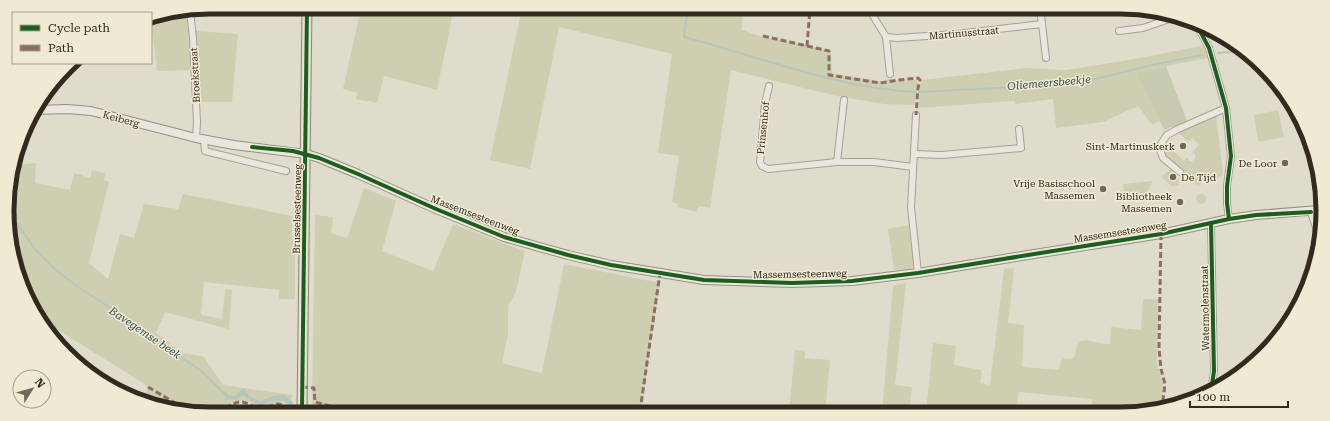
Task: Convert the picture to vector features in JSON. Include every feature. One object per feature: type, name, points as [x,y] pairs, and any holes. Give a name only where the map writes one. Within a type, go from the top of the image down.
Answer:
[{"type":"main road","name":"Brusselsesteenweg","points":[[302,407],[307,14]]},
{"type":"main road","name":"Keiberg","points":[[41,110],[67,109],[91,111],[204,140],[306,154]]},
{"type":"main road","name":"Massemsesteenweg","points":[[306,154],[358,174],[436,209],[504,237],[568,255],[611,265],[704,280],[792,283],[852,281],[918,273],[1028,254],[1161,234],[1229,219],[1315,211]]},
{"type":"street","points":[[872,14],[886,37],[890,74]]},
{"type":"street","points":[[1041,14],[1046,58]]},
{"type":"street","name":"Broekstraat","points":[[190,15],[197,122],[196,138]]},
{"type":"street","points":[[1119,31],[1143,28],[1166,20]]},
{"type":"street","name":"Martinusstraat","points":[[886,37],[897,38],[957,34],[1042,24]]},
{"type":"street","points":[[1200,31],[1209,48],[1226,108],[1231,156],[1227,186],[1229,219]]},
{"type":"street","name":"Prinsenhof","points":[[769,86],[765,104],[760,162],[762,166],[768,169],[837,162],[874,162],[913,167]]},
{"type":"street","points":[[837,162],[844,100]]},
{"type":"street","points":[[1180,172],[1163,158],[1159,147],[1166,135],[1226,108]]},
{"type":"street","points":[[916,115],[911,207],[918,273]]},
{"type":"street","points":[[914,154],[942,155],[1021,148],[1019,129]]},
{"type":"street","points":[[204,140],[205,151],[286,171]]},
{"type":"street","name":"Watermolenstraat","points":[[1211,222],[1214,371],[1212,384]]},
{"type":"green space","points":[[360,14],[453,14],[437,90],[384,76],[377,103],[356,99],[357,93],[343,89]]},
{"type":"green space","points":[[508,14],[742,14],[742,30],[757,35],[831,51],[832,73],[884,82],[888,79],[901,81],[917,80],[918,84],[914,105],[884,104],[836,96],[731,70],[710,208],[698,206],[697,212],[677,207],[678,204],[672,202],[679,156],[658,153],[672,54],[559,27],[530,169],[490,160],[520,17]]},
{"type":"green space","points":[[186,16],[190,70],[157,71],[152,23]]},
{"type":"green space","points":[[196,31],[238,34],[232,102],[199,102]]},
{"type":"green space","points":[[1206,45],[1209,58],[1166,66],[1138,74],[1160,121],[1152,125],[1138,106],[1103,122],[1056,128],[1053,99],[1016,104],[1014,101],[919,108],[920,87],[922,80],[1027,68],[1066,70],[1129,60]]},
{"type":"green space","points":[[1166,66],[1187,121],[1164,130],[1137,74]]},
{"type":"green space","points":[[1278,110],[1284,137],[1258,142],[1254,115]]},
{"type":"green space","points":[[1216,114],[1223,174],[1219,178],[1201,182],[1201,184],[1197,185],[1162,151],[1167,145],[1184,161],[1187,158],[1189,161],[1193,161],[1195,154],[1192,152],[1199,145],[1192,138],[1188,142],[1179,133],[1187,126]]},
{"type":"green space","points":[[36,163],[35,183],[70,190],[74,173],[90,178],[92,170],[105,173],[104,180],[109,182],[89,263],[108,279],[120,234],[134,238],[144,204],[178,209],[183,194],[292,216],[292,236],[295,249],[295,299],[279,299],[279,290],[204,282],[201,315],[222,319],[225,289],[232,290],[229,329],[165,312],[156,333],[182,353],[203,356],[223,385],[293,395],[289,406],[282,402],[259,407],[245,400],[229,404],[227,407],[198,407],[147,397],[144,396],[149,387],[51,326],[40,309],[29,286],[24,274],[18,249],[14,223],[14,198],[20,165]]},
{"type":"green space","points":[[1171,169],[1175,173],[1179,184],[1173,187],[1161,177]]},
{"type":"green space","points":[[1153,181],[1144,196],[1125,199],[1123,184]]},
{"type":"green space","points":[[364,188],[396,201],[382,251],[433,271],[453,224],[525,251],[516,292],[508,306],[508,334],[502,363],[542,373],[564,264],[660,283],[642,407],[312,407],[315,215],[333,217],[331,233],[347,238]]},
{"type":"green space","points":[[1199,194],[1203,194],[1206,199],[1203,204],[1199,204],[1196,201],[1196,197]]},
{"type":"green space","points":[[909,225],[913,266],[909,269],[894,270],[888,229]]},
{"type":"green space","points":[[1014,268],[1008,323],[1024,325],[1022,367],[1059,370],[1062,357],[1066,359],[1074,358],[1078,342],[1087,340],[1102,344],[1110,344],[1111,327],[1141,330],[1143,299],[1159,299],[1157,363],[1163,383],[1162,402],[1132,407],[1091,407],[1092,399],[1019,392],[1017,407],[927,407],[933,343],[956,346],[954,365],[982,370],[980,383],[990,385],[1004,269]]},
{"type":"green space","points":[[906,283],[895,385],[912,387],[910,407],[893,405],[893,407],[882,407],[893,286]]},
{"type":"green space","points":[[795,350],[805,352],[805,358],[830,360],[825,407],[789,407]]},
{"type":"shaded area","points":[[243,389],[245,389],[250,396],[260,401],[277,395],[285,395],[292,403],[293,407],[283,400],[271,401],[261,405],[251,401],[243,395],[236,400],[227,399],[225,401],[225,397],[221,392],[223,390],[229,395],[234,396]]},
{"type":"waterway","name":"Oliemeersbeekje","points":[[686,14],[687,15],[684,37],[857,85],[916,92]]},
{"type":"waterway","name":"Oliemeersbeekje","points":[[1218,53],[1235,52]]},
{"type":"waterway","name":"Oliemeersbeekje","points":[[919,92],[1083,82],[1148,66],[1202,55]]},
{"type":"waterway","name":"Bavegemse beek","points":[[14,219],[35,249],[55,269],[75,285],[201,371],[223,392]]},
{"type":"waterway","name":"Bavegemse beek","points":[[288,398],[292,403]]},
{"type":"waterway","name":"Bavegemse beek","points":[[311,406],[318,407]]},
{"type":"marked path","points":[[807,46],[810,14]]},
{"type":"marked path","points":[[763,36],[829,51],[829,75],[880,83],[918,78],[920,80],[916,115]]},
{"type":"marked path","points":[[1161,234],[1159,348],[1161,369],[1165,384],[1163,402]]},
{"type":"marked path","points":[[641,407],[660,273]]},
{"type":"marked path","points":[[148,387],[176,404]]},
{"type":"marked path","points":[[302,387],[314,388],[315,402],[334,407]]},
{"type":"marked path","points":[[229,407],[239,402],[255,407]]},
{"type":"marked path","points":[[267,407],[278,404],[283,405],[284,407]]},
{"type":"cycle path","points":[[302,407],[307,14]]},
{"type":"cycle path","points":[[1200,31],[1209,48],[1226,108],[1231,156],[1227,186],[1229,219]]},
{"type":"cycle path","points":[[252,147],[293,151],[319,158],[504,237],[568,255],[611,265],[704,280],[792,283],[852,281],[918,273],[1161,234],[1229,219],[1256,215],[1311,212]]},
{"type":"cycle path","points":[[1211,223],[1214,371],[1212,384]]},
{"type":"place","name":"Sint-Martinuskerk","points":[[1183,146]]},
{"type":"place","name":"De Loor","points":[[1285,163]]},
{"type":"place","name":"De Tijd","points":[[1173,177]]},
{"type":"place","name":"Vrije Basisschool Massemen","points":[[1103,189]]},
{"type":"place","name":"Bibliotheek Massemen","points":[[1180,202]]}]
